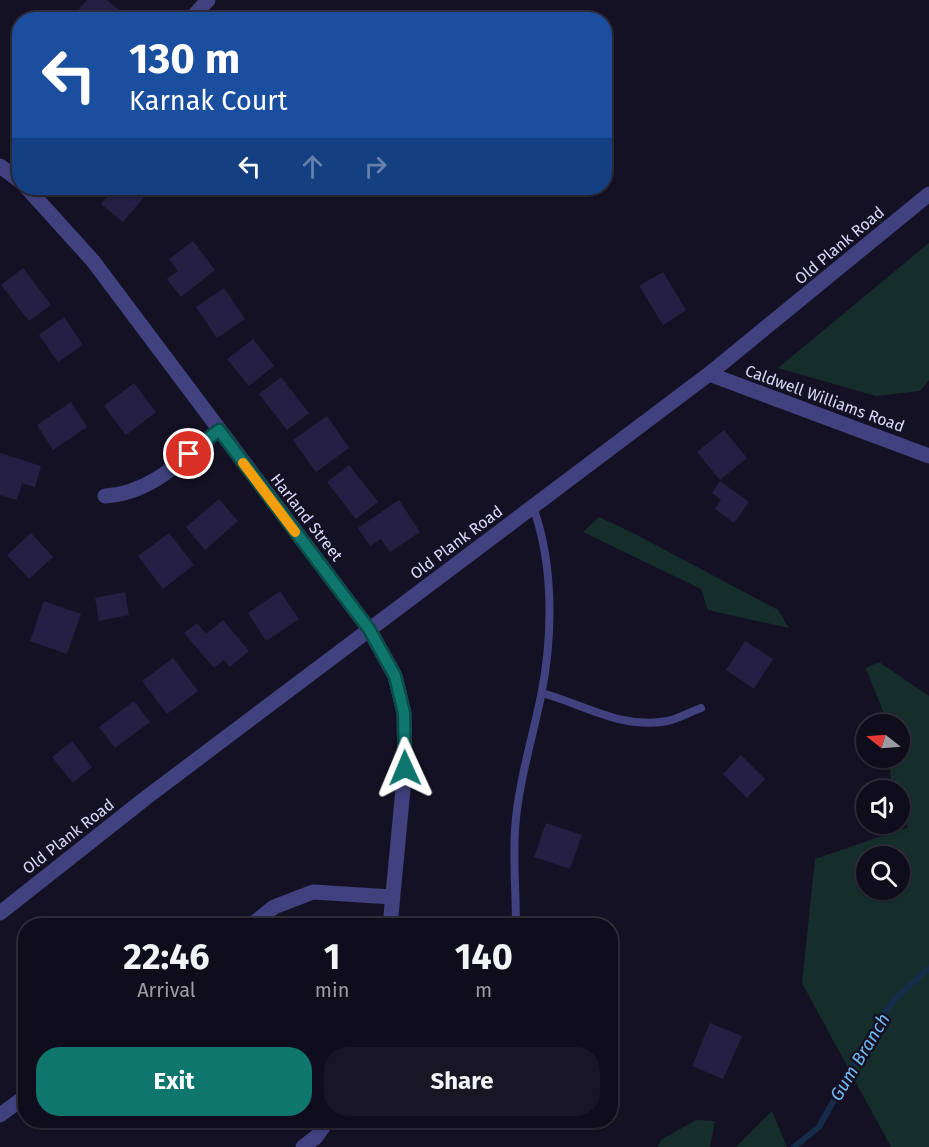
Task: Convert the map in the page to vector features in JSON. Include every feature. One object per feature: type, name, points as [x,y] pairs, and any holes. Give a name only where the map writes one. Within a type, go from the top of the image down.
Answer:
[{"type":"street","points":[[197,12],[208,0]]},
{"type":"street","name":"Old Plank Road","points":[[0,913],[147,797],[709,374],[929,194]]},
{"type":"street","name":"Harland Street","points":[[36,195],[93,261],[369,629],[395,676],[404,713],[405,768],[391,918]]},
{"type":"street","name":"Caldwell Williams Road","points":[[709,374],[929,456]]},
{"type":"street","points":[[105,496],[125,495],[144,488],[219,430]]},
{"type":"street","points":[[260,918],[274,907],[312,892],[392,897]]},
{"type":"street","points":[[0,1115],[18,1102]]},
{"type":"street","points":[[303,1147],[316,1137],[322,1128]]},
{"type":"lane","points":[[516,918],[515,830],[523,772],[542,693],[549,613],[542,532],[533,507]]},
{"type":"lane","points":[[542,693],[570,700],[603,715],[633,723],[667,721],[701,708]]},
{"type":"green space","points":[[929,243],[929,380],[920,391],[876,396],[778,368]]},
{"type":"green space","points":[[599,517],[778,610],[789,628],[708,610],[701,589],[583,532]]},
{"type":"green space","points":[[879,662],[929,696],[929,1147],[891,1147],[802,983],[815,859],[888,834],[910,834],[910,780],[891,780],[890,768],[910,768],[910,714],[884,714],[866,668]]},
{"type":"green space","points":[[772,1111],[787,1147],[736,1147]]},
{"type":"green space","points":[[696,1120],[715,1121],[710,1147],[658,1147],[661,1140]]},
{"type":"building","points":[[87,0],[107,0],[121,12],[77,12]]},
{"type":"building","points":[[109,195],[146,195],[123,222],[101,204]]},
{"type":"building","points":[[193,241],[215,270],[181,297],[167,279],[178,271],[169,259]]},
{"type":"building","points":[[23,268],[51,305],[29,321],[1,285]]},
{"type":"building","points":[[663,272],[686,310],[663,325],[639,286]]},
{"type":"building","points":[[224,288],[245,319],[217,338],[196,307]]},
{"type":"building","points":[[64,317],[83,345],[58,362],[39,335]]},
{"type":"building","points":[[253,339],[274,366],[249,386],[227,359]]},
{"type":"building","points":[[281,377],[309,413],[287,430],[259,394]]},
{"type":"building","points":[[134,383],[156,412],[126,435],[104,406]]},
{"type":"building","points":[[71,402],[87,427],[53,450],[37,425]]},
{"type":"building","points":[[327,416],[349,448],[316,472],[293,440]]},
{"type":"building","points":[[724,430],[747,458],[720,480],[697,452]]},
{"type":"building","points":[[0,453],[41,466],[35,487],[22,483],[17,500],[0,495]]},
{"type":"building","points":[[349,465],[378,502],[356,519],[327,482]]},
{"type":"building","points":[[720,481],[749,502],[734,523],[715,509],[721,500],[712,493]]},
{"type":"building","points":[[219,499],[238,521],[205,550],[186,527]]},
{"type":"building","points":[[399,500],[420,532],[390,552],[381,539],[370,546],[358,528]]},
{"type":"building","points":[[31,533],[53,557],[29,579],[7,555]]},
{"type":"building","points":[[169,533],[194,565],[163,589],[138,556]]},
{"type":"building","points":[[280,591],[299,619],[266,641],[248,613]]},
{"type":"building","points":[[125,592],[129,615],[99,621],[95,598]]},
{"type":"building","points":[[44,601],[81,614],[67,654],[30,641]]},
{"type":"building","points":[[223,620],[249,651],[230,667],[224,660],[214,668],[184,633],[197,623],[206,634]]},
{"type":"building","points":[[745,641],[773,659],[754,689],[726,670]]},
{"type":"building","points":[[173,658],[198,691],[167,714],[142,681]]},
{"type":"building","points":[[134,701],[150,722],[115,748],[99,727]]},
{"type":"building","points":[[72,741],[92,767],[73,783],[52,757]]},
{"type":"building","points":[[741,755],[765,779],[747,798],[723,774]]},
{"type":"building","points":[[546,823],[582,835],[570,869],[534,857]]},
{"type":"building","points":[[710,1023],[742,1036],[723,1079],[692,1066]]},
{"type":"waterway","name":"Gum Branch","points":[[794,1147],[819,1127],[878,1021],[897,997],[929,968]]},
{"type":"slow traffic","points":[[243,463],[295,532]]},
{"type":"route","points":[[189,454],[219,430],[369,629],[395,676],[404,713],[405,768]]}]
